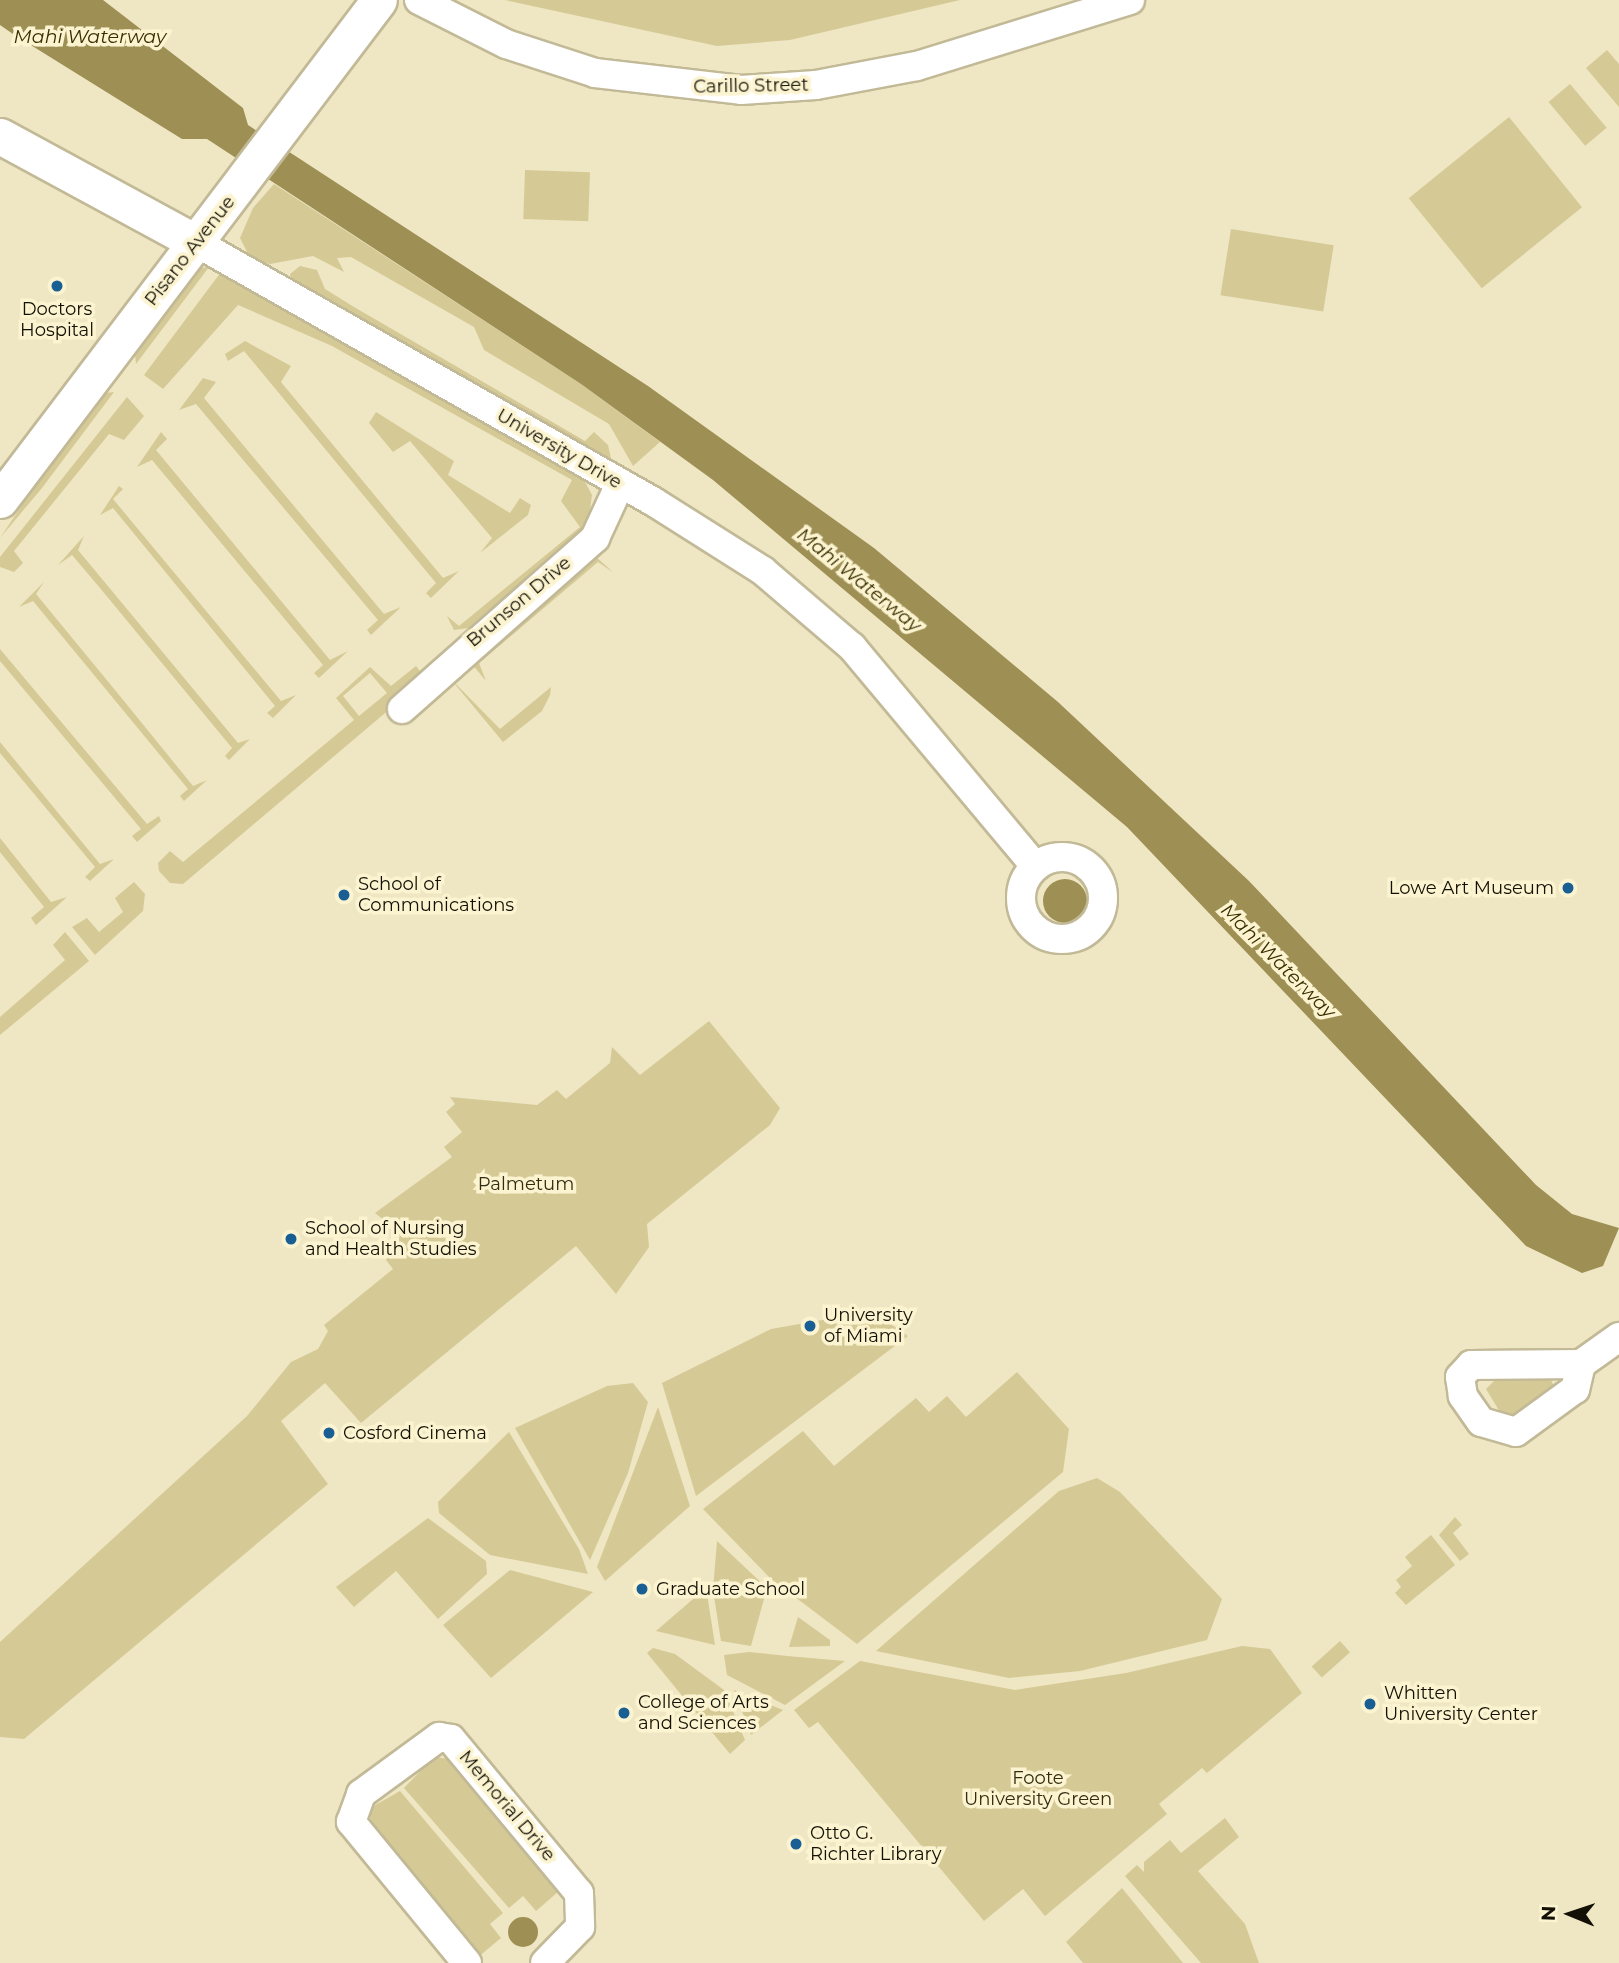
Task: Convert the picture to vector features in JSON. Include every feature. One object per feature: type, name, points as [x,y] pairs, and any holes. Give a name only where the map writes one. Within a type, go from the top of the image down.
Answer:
[{"type":"street","name":"Pisano Avenue","points":[[0,500],[289,123],[379,0]]},
{"type":"street","name":"Carillo Street","points":[[419,0],[506,44],[595,73],[741,90],[816,85],[905,68],[1130,0]]},
{"type":"street","name":"University Drive","points":[[0,136],[197,243],[734,551],[852,646],[1035,866]]},
{"type":"street","name":"Brunson Drive","points":[[402,709],[595,538],[620,484]]},
{"type":"street","points":[[1581,1364],[1619,1337]]},
{"type":"street","name":"Memorial Drive","points":[[467,1963],[351,1822],[362,1794],[439,1737],[451,1739],[579,1893],[580,1927],[545,1963]]},
{"type":"green space","points":[[505,0],[960,0],[790,40],[717,46]]},
{"type":"green space","points":[[1607,50],[1619,64],[1619,107],[1586,68]]},
{"type":"green space","points":[[1570,84],[1607,128],[1585,146],[1549,102]]},
{"type":"green space","points":[[1509,117],[1582,207],[1482,288],[1409,198]]},
{"type":"green space","points":[[525,170],[590,172],[588,221],[523,219]]},
{"type":"green space","points":[[274,184],[581,384],[660,442],[633,466],[609,424],[484,350],[474,327],[351,257],[337,258],[344,272],[313,256],[270,264],[251,260],[240,238],[253,208]]},
{"type":"green space","points":[[1231,229],[1334,245],[1323,311],[1221,295]]},
{"type":"green space","points":[[300,266],[317,270],[325,289],[354,307],[585,441],[594,432],[608,445],[613,467],[292,283],[290,274]]},
{"type":"green space","points":[[209,267],[136,364],[134,344],[194,269]]},
{"type":"green space","points":[[221,272],[583,478],[592,495],[588,525],[469,628],[454,630],[447,616],[459,626],[580,527],[561,501],[572,480],[332,346],[238,305],[163,389],[144,375]]},
{"type":"green space","points":[[245,341],[291,366],[281,382],[443,578],[459,571],[431,598],[426,593],[436,583],[244,351],[228,361],[225,354]]},
{"type":"green space","points":[[203,378],[216,382],[204,398],[384,614],[401,607],[371,635],[367,630],[378,620],[196,404],[179,410]]},
{"type":"green space","points":[[114,392],[42,488],[0,538],[97,394]]},
{"type":"green space","points":[[127,397],[144,416],[124,440],[109,434],[14,551],[23,563],[14,572],[0,567],[0,557]]},
{"type":"green space","points":[[376,412],[454,461],[448,475],[510,513],[520,498],[531,505],[528,515],[480,553],[492,538],[410,441],[393,452],[369,423]]},
{"type":"green space","points":[[161,432],[167,439],[156,450],[330,660],[348,651],[319,678],[314,673],[323,665],[152,460],[137,467]]},
{"type":"green space","points":[[119,486],[123,489],[113,499],[281,701],[296,695],[273,718],[267,713],[275,706],[113,508],[100,515]]},
{"type":"green space","points":[[84,536],[78,550],[238,743],[250,739],[229,760],[225,756],[232,748],[72,555],[58,565]]},
{"type":"green space","points":[[595,556],[614,573],[598,562],[479,663],[486,681],[471,663]]},
{"type":"green space","points":[[44,582],[36,594],[193,786],[207,780],[184,801],[180,796],[188,789],[33,601],[19,607]]},
{"type":"green space","points":[[0,649],[147,824],[159,816],[161,821],[137,842],[132,836],[141,829],[0,661]]},
{"type":"green space","points":[[416,666],[422,674],[391,708],[183,884],[170,883],[159,871],[158,863],[170,851],[183,862],[354,720],[336,698],[370,667],[391,686]],"holes":[[[370,673],[387,693],[359,716],[343,696]]]},
{"type":"green space","points":[[449,677],[500,729],[551,687],[550,695],[542,711],[503,742]]},
{"type":"green space","points":[[0,742],[100,864],[114,859],[90,881],[85,877],[95,867],[0,753]]},
{"type":"green space","points":[[0,838],[51,902],[67,897],[36,925],[31,918],[44,907],[0,852]]},
{"type":"green space","points":[[134,882],[145,894],[143,911],[95,955],[72,927],[87,918],[99,932],[123,912],[115,898]]},
{"type":"green space","points":[[65,932],[89,961],[0,1035],[0,1017],[65,960],[53,945]]},
{"type":"green space","name":"Palmetum","points":[[709,1021],[780,1108],[770,1125],[647,1224],[649,1247],[616,1294],[576,1246],[361,1423],[325,1383],[281,1421],[328,1484],[24,1739],[0,1737],[0,1642],[247,1416],[291,1362],[318,1349],[328,1331],[324,1325],[393,1269],[386,1260],[397,1243],[389,1224],[375,1213],[452,1157],[444,1147],[462,1132],[446,1112],[455,1104],[450,1097],[537,1105],[557,1090],[566,1099],[610,1063],[612,1047],[640,1075]]},
{"type":"green space","points":[[834,1318],[883,1319],[908,1336],[696,1496],[662,1383],[771,1329]]},
{"type":"green space","points":[[1017,1372],[1069,1429],[1063,1472],[857,1644],[770,1578],[703,1509],[803,1431],[834,1466],[916,1398],[929,1412],[947,1396],[966,1417]]},
{"type":"green space","points":[[1551,1380],[1555,1389],[1516,1415],[1500,1412],[1486,1389],[1494,1381]]},
{"type":"green space","points":[[633,1383],[648,1402],[628,1473],[590,1560],[515,1428],[607,1386]]},
{"type":"green space","points":[[658,1407],[690,1506],[605,1581],[597,1567]]},
{"type":"green space","points":[[509,1432],[579,1549],[588,1574],[490,1555],[439,1513],[438,1502]]},
{"type":"green space","points":[[1097,1478],[1120,1492],[1222,1599],[1207,1640],[1080,1671],[1009,1678],[876,1651],[1059,1491]]},
{"type":"green space","points":[[1455,1517],[1462,1525],[1453,1533],[1469,1554],[1460,1561],[1439,1535]]},
{"type":"green space","points":[[428,1518],[486,1561],[487,1574],[438,1619],[396,1571],[354,1607],[336,1587]]},
{"type":"green space","points":[[1431,1535],[1455,1565],[1406,1605],[1395,1593],[1401,1587],[1396,1580],[1412,1566],[1405,1557]]},
{"type":"green space","points":[[717,1541],[767,1588],[751,1646],[721,1641],[713,1590]]},
{"type":"green space","points":[[510,1570],[593,1592],[491,1678],[443,1625]]},
{"type":"green space","points":[[705,1581],[715,1645],[656,1631],[693,1599]]},
{"type":"green space","points":[[798,1617],[830,1640],[830,1646],[789,1647]]},
{"type":"green space","points":[[1340,1641],[1350,1652],[1322,1678],[1312,1666]]},
{"type":"green space","name":"Foote University Green","points":[[1242,1646],[1270,1649],[1302,1693],[1207,1773],[1202,1768],[1159,1804],[1167,1814],[1045,1916],[1023,1889],[984,1921],[818,1722],[809,1728],[794,1710],[860,1661],[1015,1690],[1126,1673]]},
{"type":"green space","points":[[653,1648],[675,1654],[724,1690],[745,1740],[730,1754],[647,1653]]},
{"type":"green space","points":[[749,1652],[845,1661],[785,1705],[727,1675],[724,1655]]},
{"type":"green space","points":[[734,1690],[783,1710],[751,1735]]},
{"type":"green space","points":[[434,1757],[450,1759],[559,1891],[536,1911],[523,1896],[509,1908],[404,1788]]},
{"type":"green space","points":[[400,1791],[503,1913],[490,1924],[501,1938],[477,1958],[371,1834],[370,1808]]},
{"type":"green space","points":[[1225,1818],[1239,1837],[1198,1871],[1245,1924],[1259,1963],[1201,1963],[1125,1876],[1137,1865],[1144,1872],[1144,1862],[1170,1840],[1181,1853]]},
{"type":"green space","points":[[1122,1888],[1183,1963],[1083,1963],[1066,1942]]},
{"type":"water","name":"Mahi Waterway","points":[[0,0],[103,0],[243,108],[248,125],[648,386],[874,548],[1058,702],[1249,881],[1536,1185],[1572,1214],[1619,1228],[1603,1266],[1582,1273],[1526,1246],[1127,827],[713,480],[581,384],[207,139],[182,139],[13,34],[0,25]]},
{"type":"water","points":[[1065,879],[1080,886],[1087,901],[1080,916],[1065,923],[1050,916],[1043,901],[1050,886]]},
{"type":"water","points":[[523,1917],[534,1921],[538,1932],[534,1943],[523,1947],[512,1943],[508,1932],[512,1921]]},
{"type":"place","name":"Doctors Hospital","points":[[57,286]]},
{"type":"place","name":"Lowe Art Museum","points":[[1568,888]]},
{"type":"place","name":"School of Communications","points":[[344,895]]},
{"type":"place","name":"School of Nursing and Health Studies","points":[[291,1239]]},
{"type":"place","name":"University of Miami","points":[[810,1326]]},
{"type":"place","name":"Cosford Cinema","points":[[329,1433]]},
{"type":"place","name":"Graduate School","points":[[642,1589]]},
{"type":"place","name":"Whitten University Center","points":[[1370,1704]]},
{"type":"place","name":"College of Arts and Sciences","points":[[624,1713]]},
{"type":"place","name":"Otto G. Richter Library","points":[[796,1844]]}]
